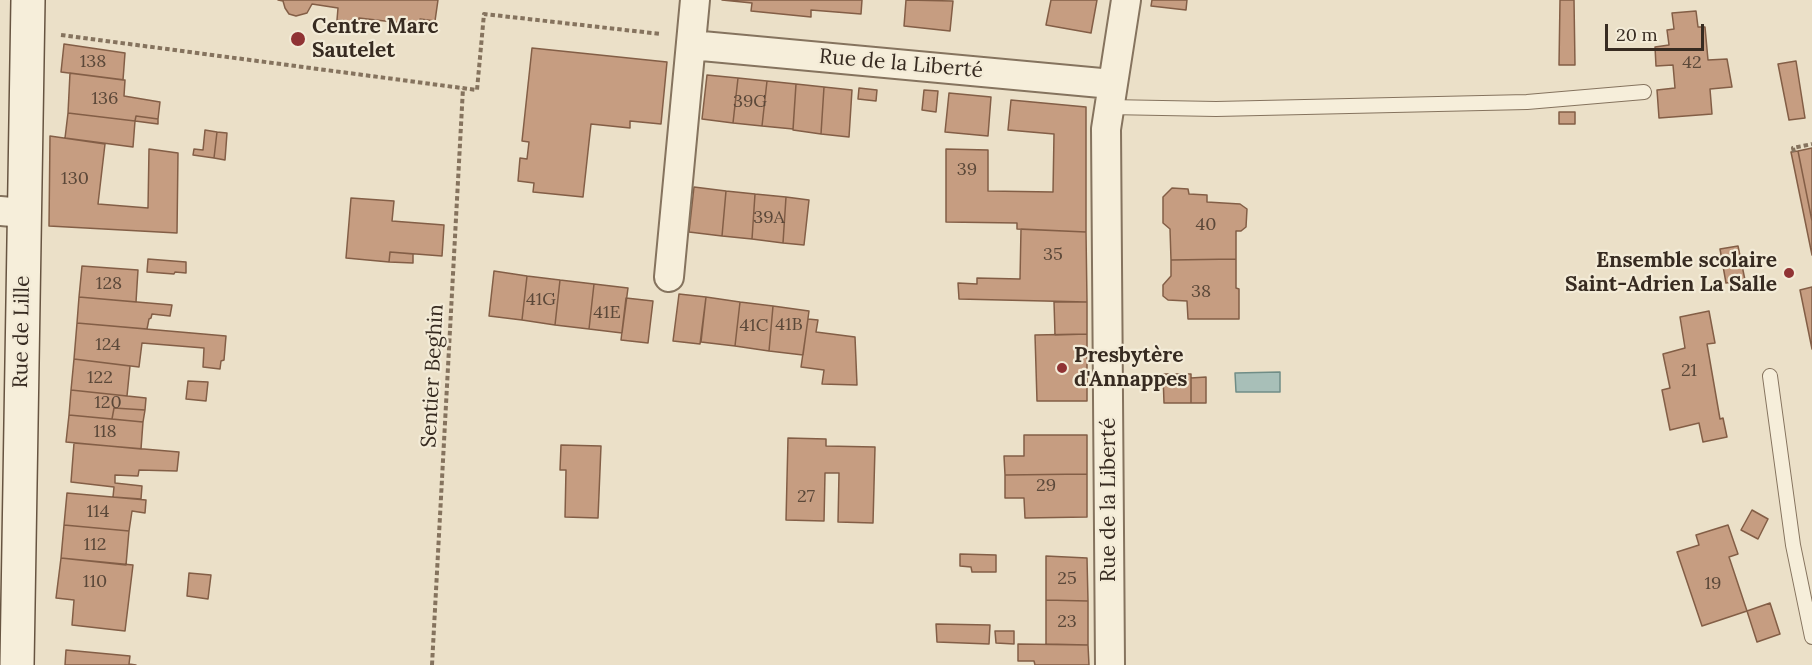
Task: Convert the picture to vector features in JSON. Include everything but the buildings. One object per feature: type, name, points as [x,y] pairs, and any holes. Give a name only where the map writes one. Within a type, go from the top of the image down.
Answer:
[{"type":"street","points":[[669,276],[695,0]]},
{"type":"street","name":"Rue de la Liberté","points":[[1110,665],[1106,129],[1126,0]]},
{"type":"street","name":"Rue de Lille","points":[[18,665],[12,212],[28,15]]},
{"type":"street","name":"Rue de la Liberté","points":[[691,41],[1110,96]]},
{"type":"lane","points":[[1110,96],[1216,109],[1527,102],[1644,92]]},
{"type":"lane","points":[[1770,376],[1793,545],[1812,637]]},
{"type":"path","points":[[28,15],[477,90],[484,14],[691,41]]},
{"type":"path","name":"Sentier Beghin","points":[[432,665],[463,88]]},
{"type":"path","points":[[1794,152],[1793,148],[1812,144]]},
{"type":"water","points":[[1280,372],[1280,392],[1236,392],[1235,373]]},
{"type":"place","name":"Centre Marc Sautelet","points":[[298,39]]},
{"type":"place","name":"Ensemble scolaire Saint-Adrien La Salle","points":[[1789,273]]},
{"type":"place","name":"Presbytère d'Annappes","points":[[1062,368]]}]
